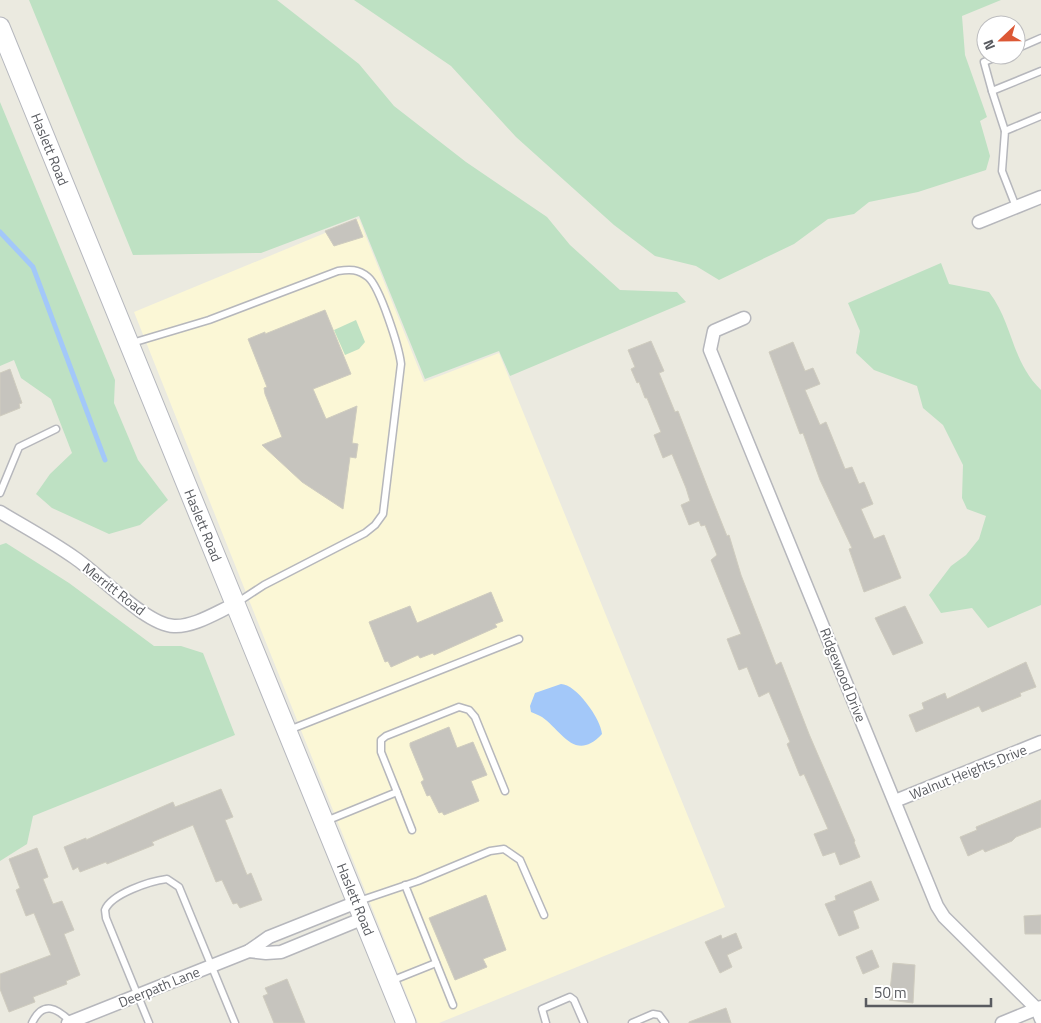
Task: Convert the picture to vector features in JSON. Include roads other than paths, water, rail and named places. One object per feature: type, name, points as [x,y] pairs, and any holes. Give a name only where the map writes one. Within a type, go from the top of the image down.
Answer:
[{"type":"main road","name":"Haslett Road","points":[[0,27],[406,1023]]},
{"type":"street","points":[[980,222],[1041,196]]},
{"type":"street","name":"Ridgewood Drive","points":[[744,318],[714,331],[710,350],[937,906],[944,917],[1040,1012]]},
{"type":"street","name":"Merritt Road","points":[[0,512],[75,558],[138,610],[158,623],[175,626],[193,622],[234,604]]},
{"type":"street","name":"Walnut Heights Drive","points":[[895,802],[1041,742]]},
{"type":"street","name":"Deerpath Lane","points":[[249,951],[266,954],[281,952],[360,910]]},
{"type":"street","name":"Deerpath Lane","points":[[70,1022],[249,951],[269,937],[360,910]]},
{"type":"street","points":[[1002,1023],[1040,1012]]},
{"type":"lane","points":[[1026,44],[1041,38]]},
{"type":"lane","points":[[985,65],[1005,131],[1002,171],[1016,207]]},
{"type":"lane","points":[[992,91],[1041,71]]},
{"type":"lane","points":[[1005,131],[1041,116]]},
{"type":"lane","points":[[128,344],[209,320],[338,271],[351,269],[361,272],[370,278],[376,288],[400,349],[401,364],[383,514],[375,525],[365,533],[264,585],[234,604]]},
{"type":"lane","points":[[0,493],[19,447],[56,429]]},
{"type":"lane","points":[[288,731],[519,639]]},
{"type":"lane","points":[[412,830],[381,752],[381,740],[386,736],[459,707],[469,710],[476,717],[505,791]]},
{"type":"lane","points":[[324,821],[397,792]]},
{"type":"lane","points":[[360,910],[405,885],[490,851],[504,850],[520,860],[544,915]]},
{"type":"lane","points":[[149,1023],[106,918],[105,910],[113,898],[167,878],[179,886],[235,1023]]},
{"type":"lane","points":[[405,885],[453,1005]]},
{"type":"lane","points":[[390,981],[436,963]]},
{"type":"lane","points":[[546,1023],[542,1009],[570,997],[574,1000],[584,1023]]},
{"type":"lane","points":[[32,1023],[41,1011],[48,1008],[59,1011],[70,1022]]},
{"type":"lane","points":[[632,1023],[653,1014],[659,1015],[665,1023]]},
{"type":"water","points":[[561,684],[574,690],[587,703],[601,728],[602,734],[584,746],[569,742],[542,717],[531,712],[530,706],[535,693]]},
{"type":"waterway","points":[[0,232],[33,267],[105,460]]}]
